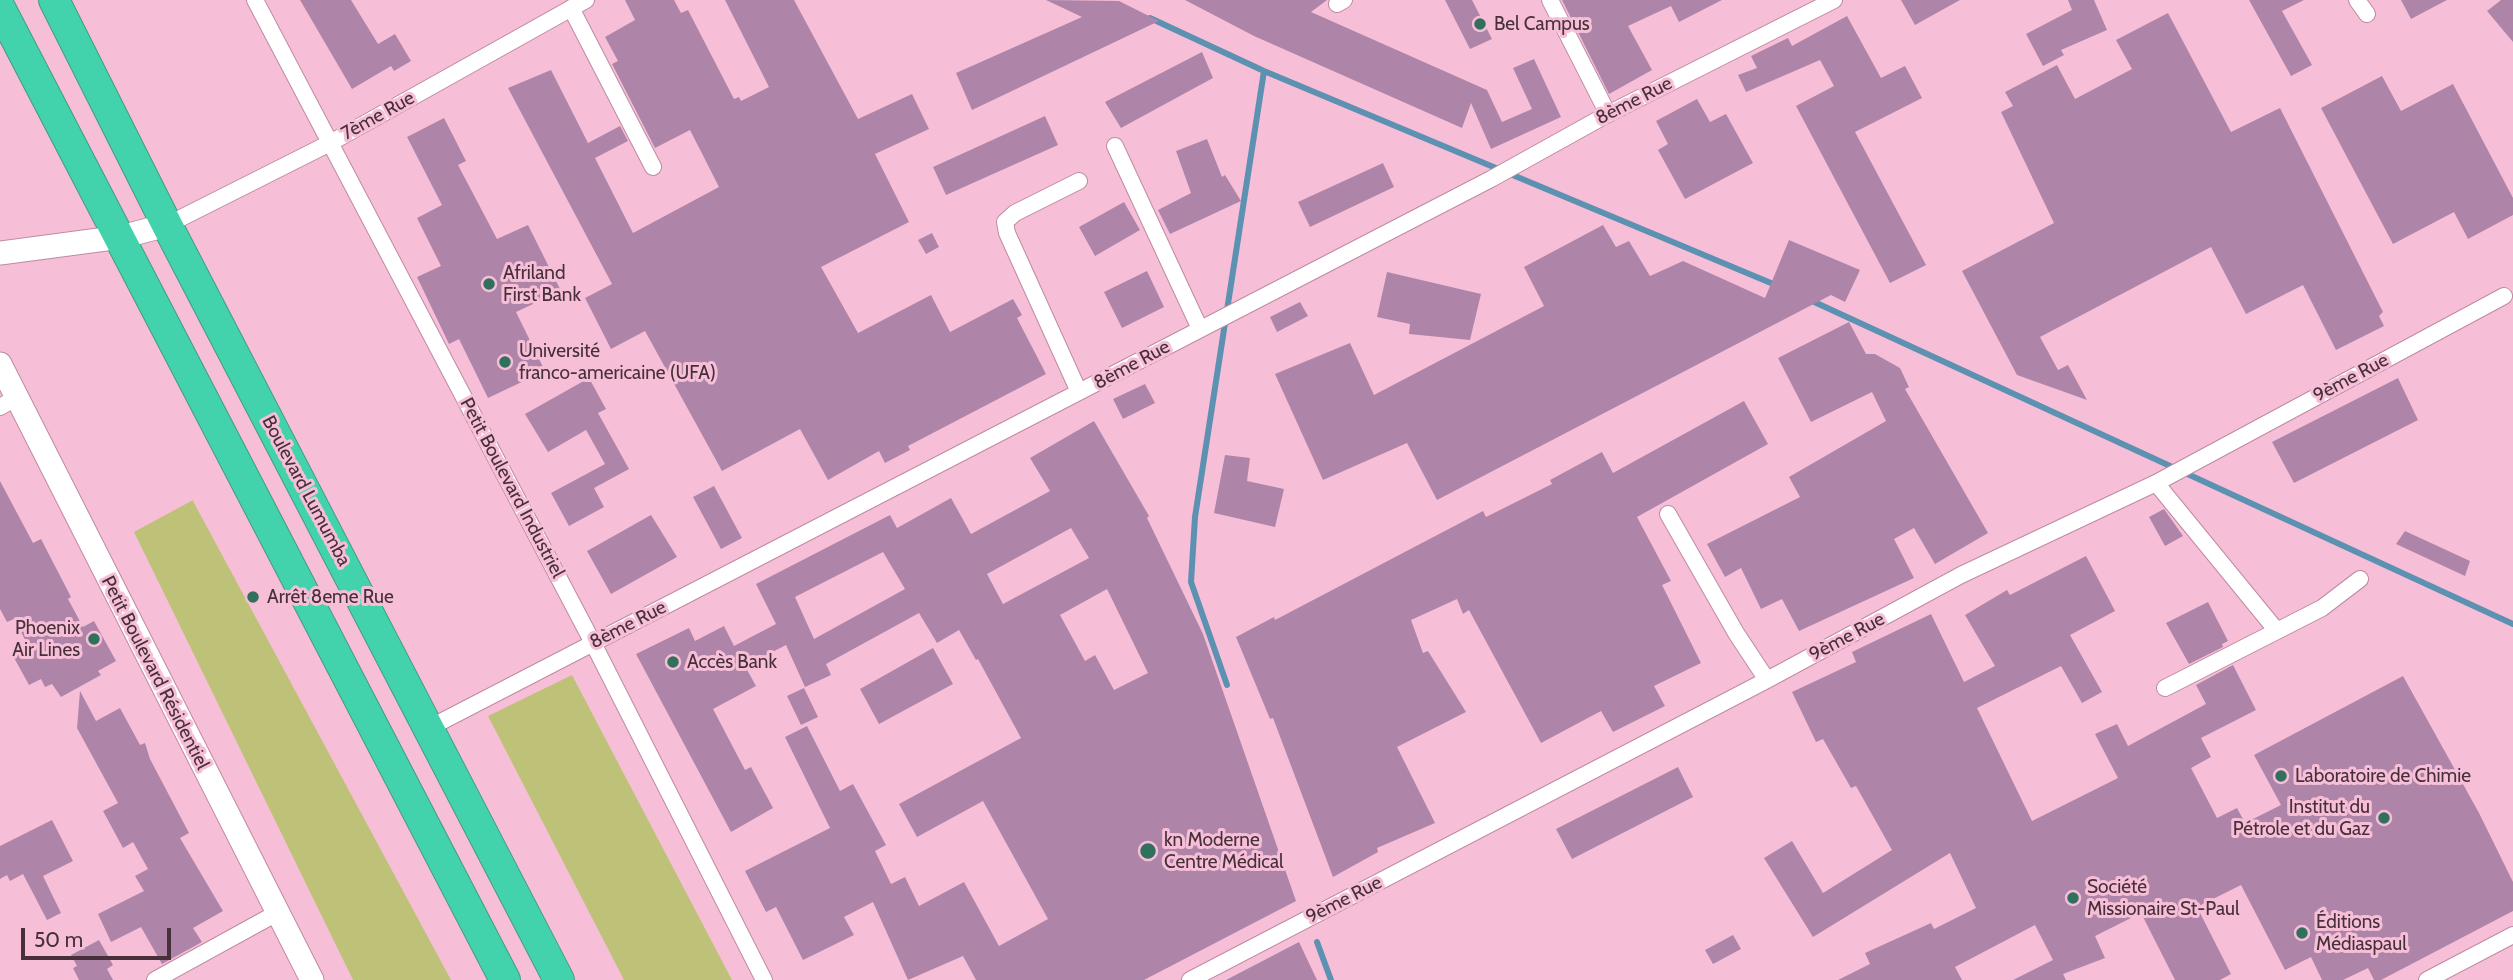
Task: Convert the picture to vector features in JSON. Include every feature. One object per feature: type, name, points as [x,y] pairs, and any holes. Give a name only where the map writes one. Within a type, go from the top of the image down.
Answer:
[{"type":"highway","name":"Boulevard Lumumba","points":[[54,0],[167,225],[559,980]]},
{"type":"highway","points":[[0,8],[505,980]]},
{"type":"street","name":"Petit Boulevard Industriel","points":[[255,0],[593,643],[764,980]]},
{"type":"street","name":"7ème Rue","points":[[167,225],[330,143],[586,0]]},
{"type":"street","points":[[1550,0],[1608,114]]},
{"type":"street","name":"8ème Rue","points":[[429,728],[1223,315],[1491,179],[1608,114],[1834,0]]},
{"type":"street","points":[[571,8],[653,167]]},
{"type":"street","points":[[1115,146],[1200,329]]},
{"type":"street","points":[[1079,181],[1015,213],[1005,222],[1007,233],[1079,392]]},
{"type":"street","points":[[0,253],[121,237],[167,225]]},
{"type":"street","name":"9ème Rue","points":[[1190,980],[1768,680],[1961,575],[2156,482],[2504,296]]},
{"type":"street","name":"Petit Boulevard Résidentiel","points":[[0,364],[8,402],[312,980]]},
{"type":"street","points":[[2156,482],[2277,631]]},
{"type":"street","points":[[1668,514],[1736,634],[1768,680]]},
{"type":"street","points":[[2165,688],[2322,608],[2360,579]]},
{"type":"street","points":[[155,980],[278,913]]},
{"type":"street","points":[[2427,980],[2513,935]]},
{"type":"green space","points":[[193,500],[451,980],[353,980],[134,532]]},
{"type":"green space","points":[[572,675],[732,980],[624,980],[488,716]]},
{"type":"building","points":[[300,0],[351,0],[378,44],[395,34],[411,61],[394,71],[391,66],[352,89]]},
{"type":"building","points":[[625,0],[674,0],[681,13],[688,10],[734,99],[739,97],[741,101],[769,87],[725,0],[794,0],[858,119],[912,94],[929,129],[875,154],[909,222],[821,267],[858,333],[931,295],[950,332],[1013,299],[1022,315],[1017,318],[1046,374],[908,446],[910,450],[885,463],[879,451],[828,480],[800,429],[722,471],[645,331],[611,349],[585,298],[612,284],[508,88],[551,70],[588,143],[620,126],[628,141],[595,158],[633,233],[719,187],[690,130],[655,148],[612,64],[618,61],[605,37],[635,20]]},
{"type":"building","points":[[1046,0],[1119,1],[1159,21],[972,110],[956,73],[1082,17]]},
{"type":"building","points":[[1185,0],[1327,0],[1311,12],[1487,90],[1502,122],[1532,109],[1513,68],[1534,59],[1561,117],[1491,149],[1471,103],[1462,128],[1254,36]]},
{"type":"building","points":[[1445,0],[1472,0],[1492,39],[1470,49]]},
{"type":"building","points":[[1562,0],[1722,0],[1679,22],[1671,6],[1628,26],[1652,70],[1609,94]]},
{"type":"building","points":[[1901,0],[1960,0],[1915,25]]},
{"type":"building","points":[[2068,0],[2094,0],[2107,30],[2061,50],[2064,55],[2043,66],[2026,34],[2072,10]]},
{"type":"building","points":[[2249,0],[2304,0],[2282,11],[2312,65],[2291,76]]},
{"type":"building","points":[[2401,0],[2447,0],[2411,19]]},
{"type":"building","points":[[2501,0],[2513,0],[2513,42],[2487,11]]},
{"type":"building","points":[[2168,13],[2231,132],[2280,108],[2383,312],[2379,316],[2384,326],[2336,350],[2303,285],[2246,314],[2211,247],[2040,337],[2058,370],[2068,365],[2087,400],[2017,375],[1962,271],[2054,223],[2001,112],[2013,106],[2005,92],[2057,65],[2075,99],[2132,69],[2116,40]]},
{"type":"building","points":[[1847,16],[1881,78],[1905,66],[1922,98],[1855,132],[1926,265],[1890,283],[1796,106],[1834,86],[1820,60],[1746,92],[1738,75],[1757,68],[1751,56],[1788,38],[1792,46]]},
{"type":"building","points":[[1202,52],[1213,78],[1121,128],[1105,102]]},
{"type":"building","points":[[2382,76],[2401,111],[2453,84],[2513,198],[2513,215],[2468,239],[2454,212],[2393,244],[2321,108]]},
{"type":"building","points":[[1697,99],[1710,122],[1726,114],[1753,163],[1685,199],[1658,150],[1668,144],[1656,121]]},
{"type":"building","points":[[1045,116],[1058,145],[946,195],[933,167]]},
{"type":"building","points":[[444,118],[466,161],[458,165],[497,239],[528,225],[561,291],[516,312],[545,371],[488,398],[459,339],[449,344],[417,277],[441,266],[417,218],[442,205],[407,137]]},
{"type":"building","points":[[1207,139],[1222,177],[1225,175],[1241,201],[1170,234],[1158,210],[1191,193],[1176,151]]},
{"type":"building","points":[[1383,163],[1394,187],[1310,227],[1298,202]]},
{"type":"building","points":[[1124,202],[1140,230],[1095,256],[1079,227]]},
{"type":"building","points":[[1603,225],[1616,247],[1629,241],[1650,276],[1683,261],[1765,298],[1789,240],[1860,270],[1845,302],[1831,295],[1437,500],[1407,443],[1323,480],[1275,374],[1350,343],[1374,395],[1544,306],[1524,267]]},
{"type":"building","points":[[932,233],[939,247],[926,254],[918,240]]},
{"type":"building","points":[[1147,271],[1164,307],[1122,328],[1104,292]]},
{"type":"building","points":[[1387,272],[1481,294],[1470,340],[1409,334],[1410,324],[1377,317]]},
{"type":"building","points":[[1300,302],[1308,316],[1277,332],[1270,317]]},
{"type":"building","points":[[1849,322],[1866,354],[1875,354],[1900,368],[1909,387],[1905,389],[1988,533],[1935,564],[1914,528],[1894,539],[1914,578],[1799,631],[1782,599],[1761,609],[1741,568],[1725,577],[1707,544],[1800,497],[1789,477],[1886,421],[1872,392],[1811,422],[1778,358]]},
{"type":"building","points":[[589,378],[606,409],[598,413],[629,469],[594,488],[604,507],[569,526],[551,493],[605,464],[586,430],[548,452],[525,414]]},
{"type":"building","points":[[2398,378],[2418,420],[2294,483],[2272,442]]},
{"type":"building","points":[[1145,384],[1155,403],[1123,419],[1113,399]]},
{"type":"building","points":[[1744,401],[1768,444],[1637,517],[1671,581],[1662,585],[1701,663],[1654,686],[1665,706],[1613,732],[1601,711],[1541,743],[1469,610],[1463,614],[1457,599],[1411,620],[1423,653],[1428,651],[1466,712],[1397,747],[1435,823],[1377,848],[1378,852],[1333,877],[1273,718],[1270,719],[1236,637],[1274,617],[1275,620],[1483,511],[1486,517],[1552,484],[1550,480],[1602,452],[1613,473]]},
{"type":"building","points":[[1094,421],[1149,516],[1147,518],[1203,634],[1296,901],[1144,980],[976,980],[963,956],[908,980],[873,902],[844,917],[854,935],[803,960],[776,907],[766,912],[745,871],[830,828],[785,737],[807,726],[840,791],[853,784],[886,845],[875,851],[891,884],[905,877],[919,906],[964,882],[999,946],[1048,919],[983,801],[917,837],[899,804],[1021,738],[978,659],[976,660],[959,630],[937,643],[919,613],[826,664],[831,675],[805,687],[786,645],[745,666],[756,686],[713,709],[745,770],[751,767],[773,808],[731,832],[636,654],[689,628],[695,641],[724,626],[734,646],[776,624],[756,584],[890,515],[897,528],[951,498],[971,534],[1050,491],[1030,458]],"holes":[[[1071,528],[1089,558],[1003,604],[987,574]],[[883,552],[905,589],[814,639],[795,597]],[[1107,589],[1148,673],[1114,690],[1095,655],[1085,661],[1060,615]]]},
{"type":"building","points":[[1225,455],[1250,458],[1247,481],[1284,489],[1275,527],[1214,513]]},
{"type":"building","points":[[0,481],[33,543],[41,539],[83,627],[94,621],[116,661],[98,671],[101,675],[61,697],[52,684],[45,687],[41,679],[29,685],[13,656],[29,647],[14,619],[7,622],[0,609]]},
{"type":"building","points":[[714,486],[742,538],[721,549],[693,497]]},
{"type":"building","points":[[2164,509],[2183,536],[2165,546],[2149,517]]},
{"type":"building","points":[[651,515],[677,557],[611,594],[587,551]]},
{"type":"building","points":[[2405,531],[2470,561],[2465,576],[2396,544]]},
{"type":"building","points":[[2086,556],[2115,611],[2070,635],[2102,692],[2082,703],[2061,666],[1977,708],[2032,821],[2118,778],[2095,734],[2117,724],[2128,746],[2206,704],[2196,685],[2233,665],[2256,710],[2201,738],[2211,757],[2191,768],[2217,818],[2237,808],[2245,823],[2281,805],[2254,755],[2403,676],[2479,813],[2513,882],[2513,911],[2381,980],[2374,980],[2368,968],[2343,980],[2322,980],[2311,957],[2285,970],[2241,885],[2197,907],[2231,974],[2220,980],[2175,980],[2141,913],[2095,936],[2105,958],[2063,974],[2066,980],[2013,980],[2053,960],[2035,925],[1955,967],[1962,980],[1838,980],[1870,964],[1865,953],[1931,923],[1934,929],[1976,908],[1950,853],[1813,937],[1764,858],[1792,841],[1823,893],[1892,850],[1856,786],[1851,788],[1823,739],[1816,742],[1792,692],[1856,662],[1852,652],[1931,614],[1964,682],[1995,666],[1965,615],[2007,590],[2010,595]]},
{"type":"building","points":[[2208,602],[2228,641],[2222,644],[2223,647],[2189,664],[2166,623]]},
{"type":"building","points":[[933,648],[953,684],[879,724],[860,689]]},
{"type":"building","points":[[804,688],[818,717],[801,725],[787,696]]},
{"type":"building","points":[[80,691],[96,721],[120,708],[140,745],[145,743],[150,759],[189,833],[180,838],[223,911],[193,928],[202,942],[162,964],[141,927],[111,942],[98,914],[144,891],[135,876],[148,869],[133,842],[123,848],[103,811],[118,803],[77,728]]},
{"type":"building","points":[[1678,767],[1693,797],[1572,859],[1556,829]]},
{"type":"building","points":[[52,820],[73,861],[43,876],[61,913],[47,920],[23,874],[10,881],[7,875],[0,879],[0,846]]},
{"type":"building","points":[[1733,935],[1741,949],[1713,964],[1705,950]]},
{"type":"building","points":[[99,940],[113,965],[107,969],[113,980],[79,980],[73,968],[77,966],[71,955]]},
{"type":"building","points":[[1299,942],[1317,980],[1226,980]]},
{"type":"waterway","points":[[1150,18],[1264,71],[1778,286]]},
{"type":"waterway","points":[[1227,685],[1191,582],[1195,517],[1264,71]]},
{"type":"waterway","points":[[1810,300],[2513,624]]},
{"type":"waterway","points":[[1317,942],[1331,980]]},
{"type":"place","name":"Bel Campus","points":[[1480,24]]},
{"type":"place","name":"Afriland First Bank","points":[[489,284]]},
{"type":"place","name":"Université franco-americaine (UFA)","points":[[505,362]]},
{"type":"place","name":"Arrêt 8eme Rue","points":[[253,597]]},
{"type":"place","name":"Phoenix Air Lines","points":[[94,639]]},
{"type":"place","name":"Accès Bank","points":[[673,662]]},
{"type":"place","name":"Laboratoire de Chimie","points":[[2281,776]]},
{"type":"place","name":"Institut du Pétrole et du Gaz","points":[[2384,818]]},
{"type":"place","name":"kn Moderne Centre Médical","points":[[1148,851]]},
{"type":"place","name":"Société Missionaire St-Paul","points":[[2073,898]]},
{"type":"place","name":"Éditions Médiaspaul","points":[[2302,933]]}]
